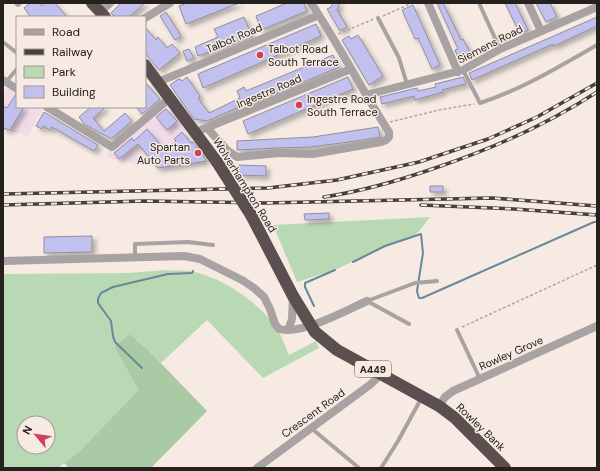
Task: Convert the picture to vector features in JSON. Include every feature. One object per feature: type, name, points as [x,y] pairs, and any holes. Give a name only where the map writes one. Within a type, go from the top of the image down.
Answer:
[{"type":"highway","name":"Wolverhampton Road","points":[[146,66],[196,132],[251,215],[293,296],[311,326]]},
{"type":"highway","name":"A449","points":[[311,326],[323,339],[338,350],[439,406]]},
{"type":"highway","name":"Rowley Bank","points":[[439,406],[455,418],[505,468]]},
{"type":"street","points":[[99,11],[110,3]]},
{"type":"street","points":[[146,17],[170,3]]},
{"type":"street","points":[[208,129],[227,150],[238,157],[279,153],[313,154],[381,142],[389,137],[389,132],[366,96],[333,36],[311,3]]},
{"type":"street","points":[[428,3],[461,71]]},
{"type":"street","points":[[528,3],[541,31]]},
{"type":"street","name":"Siemens Road","points":[[366,96],[461,71],[500,48],[597,7]]},
{"type":"street","name":"Talbot Road","points":[[158,82],[319,15]]},
{"type":"street","name":"Ingestre Road","points":[[196,132],[208,129],[351,68]]},
{"type":"street","points":[[5,81],[16,88]]},
{"type":"street","points":[[49,108],[112,147],[170,98]]},
{"type":"street","points":[[3,261],[184,256],[200,259],[242,280],[254,288],[264,297],[275,324],[279,329],[284,331],[311,326],[367,301]]},
{"type":"street","points":[[288,330],[292,319],[293,296]]},
{"type":"street","name":"Rowley Grove","points":[[439,406],[448,394],[597,326]]},
{"type":"street","name":"Crescent Road","points":[[257,468],[371,384],[381,374]]},
{"type":"lane","points":[[16,3],[18,5],[20,3]]},
{"type":"lane","points":[[479,3],[500,48]]},
{"type":"lane","points":[[378,18],[399,58],[407,85]]},
{"type":"lane","points":[[3,42],[16,53]]},
{"type":"lane","points":[[461,71],[480,103],[500,97],[597,45]]},
{"type":"lane","points":[[5,81],[16,70]]},
{"type":"lane","points":[[135,258],[135,244],[188,242],[213,245]]},
{"type":"lane","points":[[367,301],[415,283],[437,281]]},
{"type":"lane","points":[[367,301],[409,324]]},
{"type":"lane","points":[[457,330],[480,379]]},
{"type":"lane","points":[[381,468],[398,441],[422,396]]},
{"type":"lane","points":[[311,428],[359,468]]},
{"type":"path","points":[[383,123],[440,110],[480,103]]},
{"type":"path","points":[[457,330],[597,265]]},
{"type":"shaded area","points":[[7,88],[16,92],[16,108],[43,109],[28,136],[3,129],[3,95]]},
{"type":"shaded area","points":[[164,97],[172,107],[205,164],[162,168],[107,157],[111,143]]},
{"type":"green space","points":[[430,217],[414,236],[385,246],[335,270],[297,282],[273,225]]},
{"type":"green space","points":[[167,270],[186,271],[201,274],[213,278],[236,290],[257,306],[279,331],[289,355],[316,341],[319,348],[263,378],[207,320],[161,363],[130,334],[114,346],[140,390],[78,453],[58,468],[3,468],[3,274],[127,273]]},
{"type":"green space","points":[[130,334],[151,353],[207,411],[151,468],[69,468],[64,463],[78,453],[139,390],[114,346]]},
{"type":"building","points":[[30,3],[39,3],[42,6],[46,3],[55,3],[66,16],[30,16],[24,8]]},
{"type":"building","points":[[121,3],[145,3],[130,16],[114,16],[111,13]]},
{"type":"building","points":[[187,3],[239,3],[186,24],[179,6]]},
{"type":"building","points":[[287,3],[304,3],[307,11],[261,30],[256,16]]},
{"type":"building","points":[[333,3],[340,3],[337,10],[347,27],[340,31],[327,9],[331,7]]},
{"type":"building","points":[[437,3],[443,3],[461,40],[463,39],[470,52],[458,58],[455,50],[458,49]]},
{"type":"building","points":[[505,3],[515,3],[528,30],[520,34]]},
{"type":"building","points":[[536,3],[550,3],[557,17],[546,22]]},
{"type":"building","points":[[413,5],[440,65],[432,69],[418,38],[415,39],[402,10]]},
{"type":"building","points":[[166,12],[181,36],[175,40],[160,16]]},
{"type":"building","points":[[244,17],[252,36],[198,56],[195,47],[218,37],[214,29]]},
{"type":"building","points":[[597,17],[597,26],[554,46],[553,44],[472,80],[469,73]]},
{"type":"building","name":"Talbot Road South Terrace","points":[[316,24],[321,36],[203,88],[198,74]]},
{"type":"building","points":[[146,28],[156,40],[158,37],[167,48],[172,44],[180,53],[159,70],[146,54]]},
{"type":"building","points":[[358,35],[383,76],[369,85],[342,40],[349,36],[351,39]]},
{"type":"building","points":[[189,49],[194,58],[187,61],[183,51]]},
{"type":"building","points":[[333,55],[339,67],[207,121],[194,119],[170,85],[177,80],[180,79],[182,81],[187,77],[200,96],[198,98],[209,113],[240,98],[237,91],[244,87],[246,91]]},
{"type":"building","name":"Ingestre Road South Terrace","points":[[348,77],[353,89],[248,134],[243,121]]},
{"type":"building","points":[[463,77],[466,83],[465,84],[442,90],[443,92],[415,100],[414,96],[382,104],[380,97],[417,88],[418,91],[436,87],[435,84]]},
{"type":"building","points":[[146,83],[160,99],[142,114],[137,108],[146,108]]},
{"type":"building","points":[[16,94],[16,108],[23,108],[10,130],[3,128],[3,106],[7,108]]},
{"type":"building","points":[[90,108],[105,108],[93,118],[104,131],[125,113],[132,121],[112,138],[110,138],[84,124],[79,117]]},
{"type":"building","points":[[166,109],[177,121],[167,130],[156,117]]},
{"type":"building","points":[[44,112],[98,145],[94,151],[52,127],[50,130],[43,126],[42,129],[36,126]]},
{"type":"building","points":[[378,127],[380,137],[356,141],[311,147],[237,150],[237,141],[313,137]]},
{"type":"building","points":[[147,129],[165,150],[176,141],[174,139],[182,132],[191,143],[193,142],[207,161],[158,168],[138,144],[119,159],[114,153],[132,138],[134,141]]},
{"type":"building","points":[[239,165],[266,166],[266,176],[239,175]]},
{"type":"building","points":[[430,186],[443,186],[443,192],[430,192]]},
{"type":"building","points":[[329,213],[329,219],[305,220],[304,214]]},
{"type":"building","points":[[92,236],[92,252],[44,253],[44,237]]},
{"type":"waterway","points":[[353,262],[385,246],[421,234],[423,253],[417,291],[419,298],[422,298],[597,222]]},
{"type":"waterway","points":[[314,306],[305,287],[305,283],[335,270]]},
{"type":"waterway","points":[[142,368],[115,342],[111,321],[98,303],[101,293],[113,287],[168,274],[192,273],[193,271]]},
{"type":"railway","points":[[3,194],[268,188],[337,180],[419,162],[488,139],[537,117],[597,83]]},
{"type":"railway","points":[[324,197],[353,192],[396,181],[480,152],[540,125],[597,92]]},
{"type":"railway","points":[[3,205],[144,201],[265,203],[492,198],[597,206]]},
{"type":"railway","points":[[421,205],[514,209],[597,215]]},
{"type":"place","name":"Talbot Road South Terrace","points":[[260,55]]},
{"type":"place","name":"Ingestre Road South Terrace","points":[[299,105]]},
{"type":"place","name":"Spartan Auto Parts","points":[[198,153]]}]
